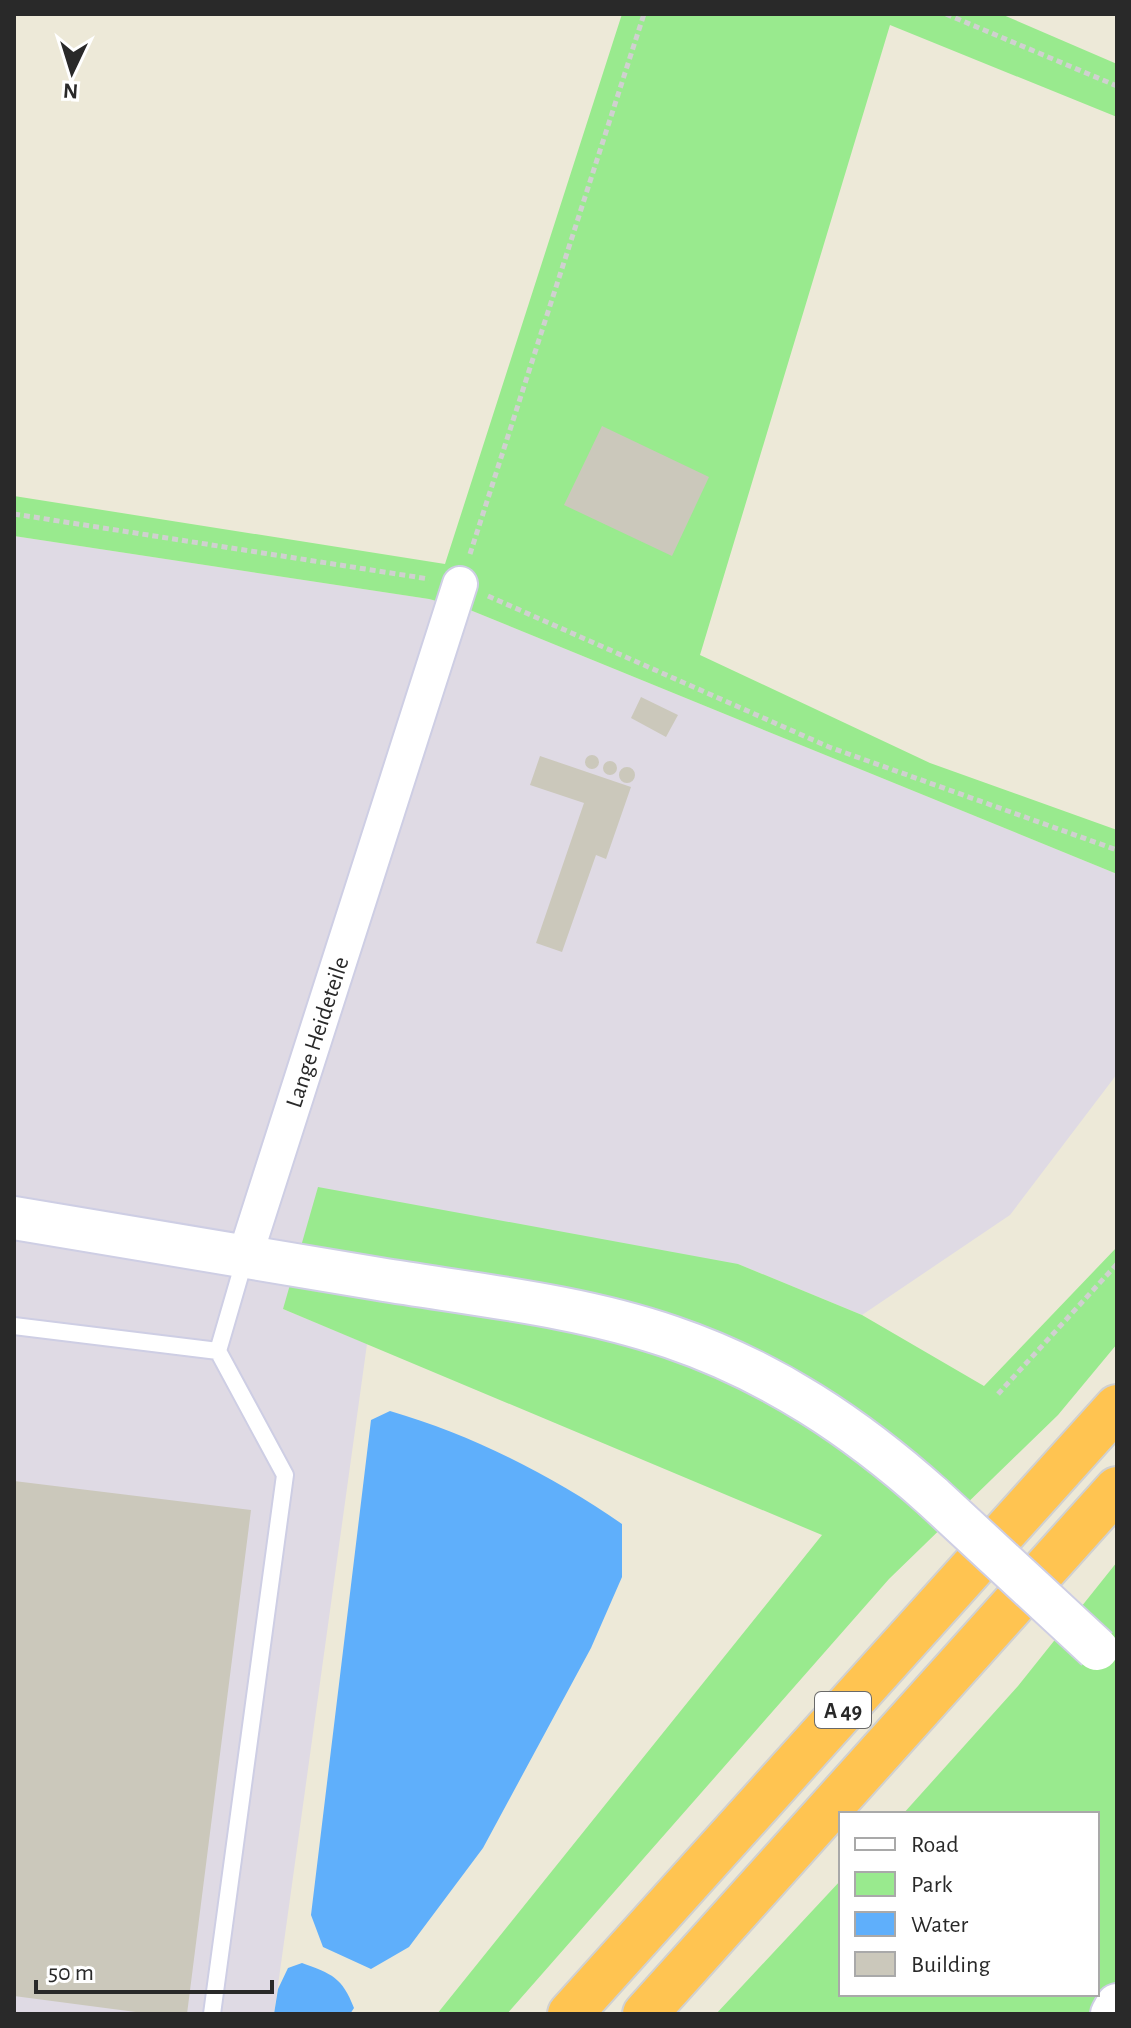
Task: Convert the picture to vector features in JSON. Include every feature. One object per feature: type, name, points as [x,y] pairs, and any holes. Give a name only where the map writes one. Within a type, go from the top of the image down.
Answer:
[{"type":"highway","name":"A 49","points":[[570,2014],[1117,1407]]},
{"type":"highway","name":"A 49","points":[[645,2014],[1117,1489]]},
{"type":"street","name":"Lange Heideteile","points":[[245,1256],[460,584]]},
{"type":"street","points":[[14,1218],[573,1312],[670,1336],[740,1364],[809,1400],[852,1429],[933,1497],[1107,1659]]},
{"type":"street","points":[[1112,2014],[1117,2005]]},
{"type":"lane","points":[[212,2014],[285,1475],[218,1351],[245,1256]]},
{"type":"lane","points":[[14,1326],[218,1351]]},
{"type":"path","points":[[460,584],[644,14]]},
{"type":"path","points":[[946,14],[1117,86]]},
{"type":"path","points":[[829,747],[1117,850]]},
{"type":"path","points":[[998,1394],[1117,1264]]},
{"type":"shaded area","points":[[14,536],[429,599],[470,610],[1117,874],[1117,1074],[1010,1215],[862,1315],[738,1264],[283,1309],[367,1344],[274,2014],[14,2014]]},
{"type":"green space","points":[[622,14],[1001,14],[1117,64],[1117,117],[890,25],[700,655],[930,763],[1117,830],[1117,874],[470,610],[429,599],[14,536],[14,496],[445,564]]},
{"type":"green space","points":[[318,1187],[738,1264],[862,1315],[984,1386],[1117,1247],[1117,1344],[1058,1415],[889,1579],[507,2014],[437,2014],[822,1535],[283,1309]]},
{"type":"green space","points":[[1117,1562],[1117,2014],[716,2014],[839,1882],[839,1996],[1099,1996],[1099,1812],[905,1812],[1018,1686]]},
{"type":"water","points":[[390,1411],[451,1432],[510,1458],[568,1489],[622,1524],[622,1577],[591,1648],[483,1848],[409,1947],[371,1969],[323,1947],[311,1915],[371,1420]]},
{"type":"water","points":[[302,1963],[340,1983],[354,2008],[350,2014],[274,2014],[278,1989],[288,1968]]},
{"type":"building","points":[[602,426],[709,477],[672,556],[564,505]]},
{"type":"building","points":[[641,697],[678,715],[666,737],[631,718]]},
{"type":"building","points":[[592,755],[599,762],[592,769],[585,762]]},
{"type":"building","points":[[540,756],[631,787],[606,859],[596,855],[562,952],[536,943],[584,803],[530,785]]},
{"type":"building","points":[[610,761],[617,768],[610,775],[603,768]]},
{"type":"building","points":[[627,767],[635,775],[627,783],[619,775]]},
{"type":"building","points":[[14,1481],[251,1510],[187,2014],[151,2014],[14,1996]]}]
